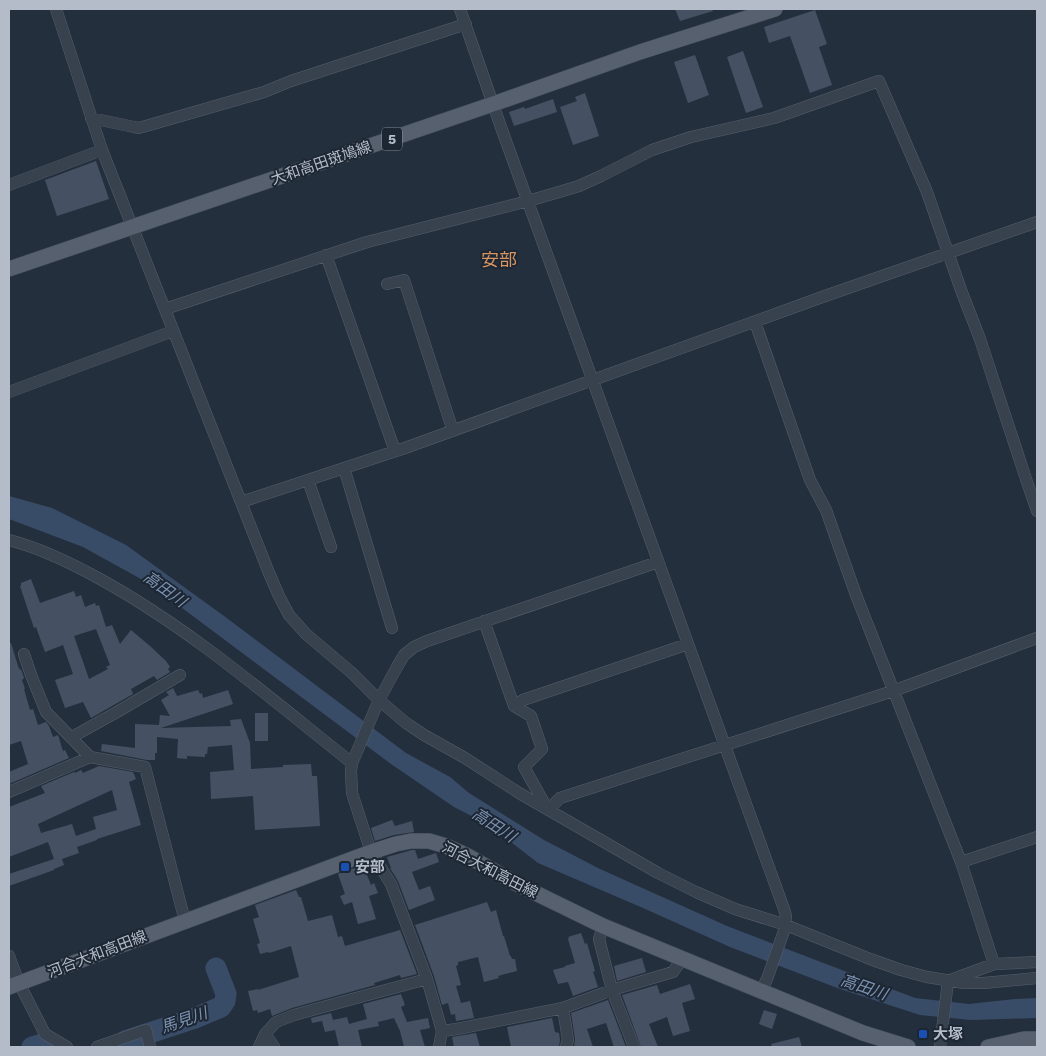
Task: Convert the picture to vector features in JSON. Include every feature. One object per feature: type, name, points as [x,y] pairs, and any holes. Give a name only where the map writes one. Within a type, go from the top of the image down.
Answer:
[{"type":"main road","name":"大和高田斑鳩線","points":[[9,269],[640,52],[775,9]]},
{"type":"main road","name":"河合大和高田線","points":[[14,985],[371,852],[411,841],[429,841],[446,846],[519,885],[603,926],[682,959],[764,985],[863,1033],[908,1047]]},
{"type":"main road","points":[[988,1047],[1028,1042]]},
{"type":"street","points":[[56,9],[102,150],[275,589],[289,615],[306,634],[352,673],[378,703],[424,735],[465,758],[548,810],[696,892],[735,909],[870,959],[948,983],[984,983],[1037,978]]},
{"type":"street","points":[[460,9],[784,909],[785,928],[764,985]]},
{"type":"street","points":[[91,118],[138,128],[146,126],[264,92],[291,81],[466,24]]},
{"type":"street","points":[[164,309],[367,242],[579,186],[652,150],[691,137],[774,118],[878,81],[927,192],[988,360],[1037,511]]},
{"type":"street","points":[[9,185],[102,150]]},
{"type":"street","points":[[241,502],[453,431],[864,282],[1037,222]]},
{"type":"street","points":[[326,255],[395,451]]},
{"type":"street","points":[[387,284],[404,280],[453,431]]},
{"type":"street","points":[[755,322],[810,480],[826,510],[850,581],[960,862],[994,964]]},
{"type":"street","points":[[9,392],[173,331]]},
{"type":"street","points":[[344,468],[392,628]]},
{"type":"street","points":[[308,480],[331,547]]},
{"type":"street","points":[[9,540],[66,561],[146,606],[206,648],[353,760]]},
{"type":"street","points":[[439,1047],[442,1031],[426,979],[392,884],[371,852],[352,792],[350,771],[353,760],[378,703],[396,666],[404,655],[414,647],[658,562]]},
{"type":"street","points":[[484,622],[514,706],[531,716],[542,749],[524,767],[548,810]]},
{"type":"street","points":[[548,810],[560,798],[893,690],[1037,638]]},
{"type":"street","points":[[514,706],[523,700],[688,644]]},
{"type":"street","points":[[24,654],[46,712],[90,757]]},
{"type":"street","points":[[72,737],[180,675]]},
{"type":"street","points":[[9,792],[90,757],[146,767],[185,921]]},
{"type":"street","points":[[960,862],[1037,837]]},
{"type":"street","points":[[603,926],[599,939],[612,990],[634,1047]]},
{"type":"street","points":[[9,956],[14,985],[45,1034],[67,1047]]},
{"type":"street","points":[[442,1031],[563,1008],[612,990],[673,972],[682,959]]},
{"type":"street","points":[[948,983],[994,964],[1037,962]]},
{"type":"street","points":[[259,1047],[265,1034],[276,1022],[294,1015],[426,979]]},
{"type":"street","points":[[940,1042],[948,983]]},
{"type":"street","points":[[563,1008],[568,1040],[566,1047]]},
{"type":"street","points":[[265,1034],[274,1047]]},
{"type":"street","points":[[97,1047],[148,1038]]},
{"type":"water","name":"高田川","points":[[9,496],[52,508],[126,545],[406,753],[450,777],[469,793],[544,840],[600,869],[727,926],[915,998],[969,1004],[1037,998],[1037,1018],[971,1020],[920,1015],[840,989],[730,947],[538,863],[489,825],[454,807],[391,764],[150,584],[83,547],[9,519]]},
{"type":"building","points":[[675,9],[712,9],[713,11],[680,21]]},
{"type":"building","points":[[815,10],[827,44],[819,47],[832,85],[810,93],[790,36],[769,43],[764,27]]},
{"type":"building","points":[[743,51],[763,107],[746,113],[727,57]]},
{"type":"building","points":[[695,55],[709,95],[688,103],[674,62]]},
{"type":"building","points":[[585,93],[599,136],[573,145],[560,107],[577,101],[575,97]]},
{"type":"building","points":[[553,99],[557,112],[514,126],[509,112],[524,107],[525,109]]},
{"type":"building","points":[[96,161],[109,199],[57,216],[45,180]]},
{"type":"building","points":[[31,579],[40,603],[74,591],[76,597],[81,595],[85,607],[95,603],[96,606],[99,605],[106,627],[112,625],[120,644],[131,630],[166,661],[170,667],[168,669],[170,672],[157,680],[154,676],[131,689],[133,694],[91,718],[83,702],[65,708],[55,680],[73,674],[63,645],[45,652],[36,627],[34,628],[20,586],[21,583]],"holes":[[[96,629],[110,665],[106,667],[108,669],[89,679],[74,636]]]},
{"type":"building","points":[[9,643],[11,643],[24,678],[22,680],[30,710],[33,709],[38,725],[46,722],[53,737],[58,735],[63,751],[65,750],[69,758],[9,784],[9,772],[28,764],[21,741],[9,745]]},
{"type":"building","points":[[173,688],[177,696],[198,690],[200,694],[202,693],[203,698],[228,690],[233,704],[161,728],[231,726],[230,720],[241,719],[250,743],[251,769],[311,764],[312,776],[317,776],[320,826],[255,830],[253,796],[211,799],[210,772],[234,770],[232,745],[208,747],[205,757],[187,756],[187,759],[177,758],[178,739],[157,737],[155,760],[101,751],[102,744],[135,748],[135,724],[159,725],[160,715],[170,716],[161,700],[169,695],[166,692]]},
{"type":"building","points":[[255,713],[268,713],[268,741],[255,741]]},
{"type":"building","points":[[99,766],[133,772],[136,779],[129,782],[141,825],[77,847],[79,853],[62,859],[64,865],[9,886],[9,874],[54,859],[48,842],[9,857],[9,807],[45,793],[41,786],[74,772],[81,770],[83,773]],"holes":[[[112,790],[117,810],[93,817],[96,829],[76,836],[72,824],[41,833],[38,824]]]},
{"type":"building","points":[[392,820],[395,826],[412,821],[414,832],[394,835],[375,841],[371,828]]},
{"type":"building","points":[[415,850],[418,859],[436,853],[439,862],[412,872],[419,890],[430,886],[435,900],[409,910],[387,857]]},
{"type":"building","points":[[363,865],[371,885],[374,883],[378,893],[369,896],[376,919],[358,924],[352,902],[344,905],[340,896],[345,894],[338,874]]},
{"type":"building","points":[[296,890],[299,897],[301,897],[308,921],[332,915],[338,937],[342,936],[345,946],[400,930],[417,974],[401,978],[400,975],[374,983],[375,985],[292,1008],[272,1016],[270,1009],[258,1013],[257,1010],[253,1011],[248,991],[258,990],[299,977],[291,946],[260,954],[257,944],[260,943],[253,919],[259,917],[255,905]]},
{"type":"building","points":[[487,902],[491,912],[496,910],[510,956],[512,959],[515,959],[517,971],[484,982],[478,957],[458,962],[456,966],[461,985],[456,986],[461,1003],[470,1001],[474,1018],[456,1021],[455,1014],[451,1015],[448,1003],[442,1005],[434,976],[415,925]]},
{"type":"building","points":[[581,933],[585,944],[587,943],[598,987],[573,996],[568,982],[558,984],[553,970],[575,963],[568,937]]},
{"type":"building","points":[[642,958],[646,972],[617,981],[614,966]]},
{"type":"building","points":[[690,984],[695,999],[682,1003],[690,1031],[673,1036],[667,1017],[649,1024],[658,1047],[641,1047],[622,995],[657,985],[660,994]]},
{"type":"building","points":[[401,994],[405,1005],[401,1007],[407,1022],[428,1018],[430,1028],[420,1030],[425,1047],[404,1047],[394,1018],[378,1022],[379,1026],[358,1030],[362,1047],[339,1047],[335,1030],[325,1032],[322,1021],[312,1023],[311,1018],[331,1013],[333,1020],[347,1017],[349,1024],[367,1019],[363,1004]]},
{"type":"building","points":[[608,1000],[626,1047],[614,1047],[606,1023],[587,1029],[593,1047],[574,1047],[575,1039],[571,1013]]},
{"type":"building","points":[[764,1010],[777,1014],[772,1029],[759,1024]]},
{"type":"building","points":[[552,1018],[555,1032],[559,1033],[559,1047],[511,1047],[507,1027]]},
{"type":"building","points":[[476,1033],[480,1047],[454,1047],[452,1037]]},
{"type":"building","points":[[799,1037],[802,1047],[772,1047],[771,1044]]},
{"type":"waterway","name":"馬見川","points":[[125,1041],[195,1018],[221,1007],[225,1001],[226,994],[216,968]]},
{"type":"waterway","name":"馬見川","points":[[32,1047],[42,1044],[53,1047]]},
{"type":"place","name":"安部","points":[[345,867]]},
{"type":"place","name":"大塚","points":[[923,1034]]},
{"type":"district","name":"安部","points":[[499,259]]}]
